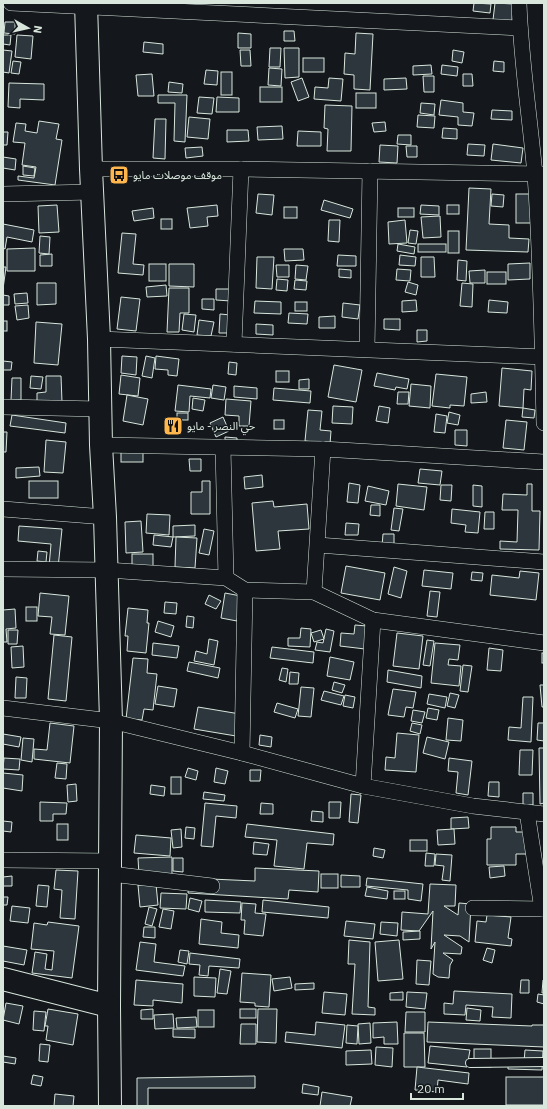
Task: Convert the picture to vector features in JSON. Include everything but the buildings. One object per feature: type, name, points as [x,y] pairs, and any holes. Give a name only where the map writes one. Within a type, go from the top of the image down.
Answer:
[{"type":"street","points":[[11,3],[86,5],[520,28]]},
{"type":"street","points":[[519,3],[520,28],[539,174],[542,259],[544,423]]},
{"type":"street","points":[[86,5],[91,169],[99,339],[101,445],[107,570],[111,721],[109,1006],[110,1106]]},
{"type":"street","points":[[91,169],[241,169],[539,174]]},
{"type":"street","points":[[234,344],[241,169]]},
{"type":"street","points":[[367,350],[370,171]]},
{"type":"street","points":[[3,194],[93,192]]},
{"type":"street","points":[[99,339],[543,357]]},
{"type":"street","points":[[3,407],[100,409]]},
{"type":"street","points":[[101,445],[323,449],[544,462]]},
{"type":"street","points":[[223,447],[226,578]]},
{"type":"street","points":[[314,592],[323,449]]},
{"type":"street","points":[[3,510],[105,517]]},
{"type":"street","points":[[318,545],[544,562]]},
{"type":"street","points":[[3,569],[107,570],[226,578],[245,590],[314,592],[373,620],[544,643]]},
{"type":"street","points":[[242,753],[245,590]]},
{"type":"street","points":[[363,786],[373,620]]},
{"type":"street","points":[[3,708],[111,721],[242,753],[363,786],[472,806],[544,814]]},
{"type":"street","points":[[473,908],[543,909],[527,812]]},
{"type":"street","points":[[3,860],[110,867],[212,886]]},
{"type":"street","points":[[3,979],[109,1006]]},
{"type":"lane","points":[[470,1063],[544,1062]]},
{"type":"place","name":"موقف موصلات مايو","points":[[119,175]]},
{"type":"place","name":"حي النصر - مايو","points":[[173,426]]}]
